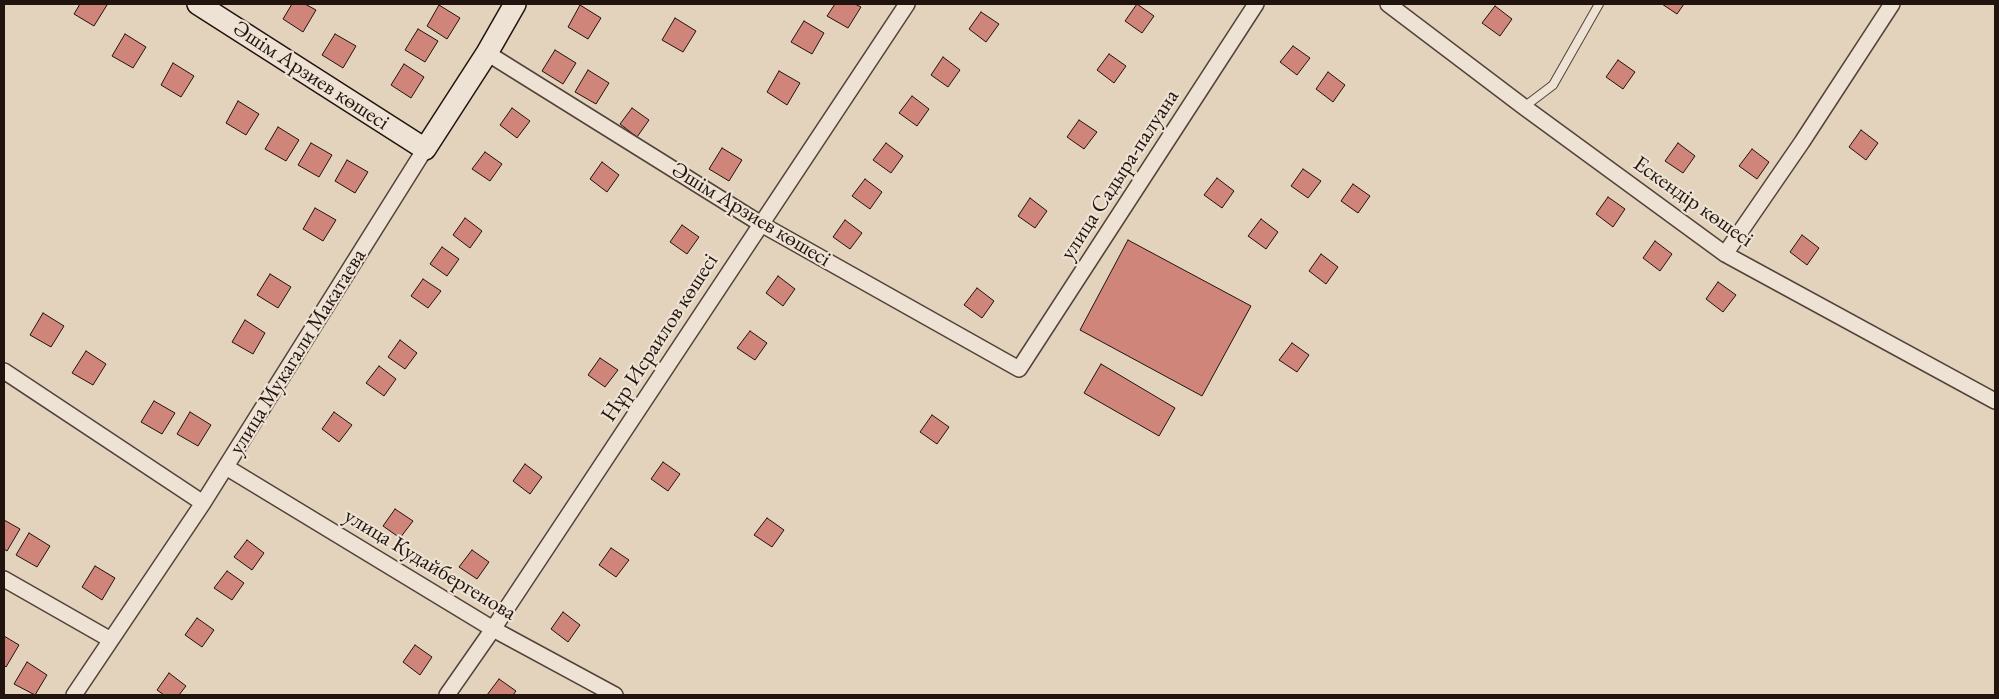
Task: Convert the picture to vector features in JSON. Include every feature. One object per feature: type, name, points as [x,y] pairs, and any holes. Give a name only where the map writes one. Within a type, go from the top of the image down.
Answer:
[{"type":"street","name":"Әшім Арзиев көшесі","points":[[198,4],[425,149]]},
{"type":"street","name":"улица Мукагали Макатаева","points":[[74,695],[226,467],[487,53],[515,4]]},
{"type":"street","name":"Нұр Исраилов көшесі","points":[[447,695],[493,629],[907,4]]},
{"type":"street","name":"улица Садыра-палуана","points":[[1019,369],[1256,4]]},
{"type":"street","name":"Ескендір көшесі","points":[[1388,4],[1524,107],[1725,254],[1995,401]]},
{"type":"street","points":[[1725,254],[1802,142],[1892,4]]},
{"type":"street","name":"Әшім Арзиев көшесі","points":[[487,53],[761,224],[1019,369]]},
{"type":"street","points":[[4,371],[203,503]]},
{"type":"street","name":"улица Кудайбергенова","points":[[226,467],[493,629],[615,695]]},
{"type":"street","points":[[4,579],[111,640]]},
{"type":"lane","points":[[1524,107],[1553,85],[1599,4]]},
{"type":"building","points":[[80,4],[107,5],[94,26],[74,14]]},
{"type":"building","points":[[292,4],[305,4],[316,10],[303,32],[283,19]]},
{"type":"building","points":[[835,4],[855,4],[861,7],[848,28],[827,16]]},
{"type":"building","points":[[1137,4],[1154,16],[1142,33],[1125,21]]},
{"type":"building","points":[[1662,4],[1684,4],[1677,14]]},
{"type":"building","points":[[439,5],[460,18],[447,39],[427,26]]},
{"type":"building","points":[[580,5],[601,18],[588,39],[568,27]]},
{"type":"building","points":[[1495,6],[1512,19],[1500,36],[1482,23]]},
{"type":"building","points":[[981,12],[999,24],[986,42],[969,29]]},
{"type":"building","points":[[675,18],[696,31],[683,52],[662,40]]},
{"type":"building","points":[[804,21],[824,33],[812,54],[791,42]]},
{"type":"building","points":[[418,29],[438,41],[425,62],[405,50]]},
{"type":"building","points":[[125,34],[146,47],[133,68],[112,56]]},
{"type":"building","points":[[335,34],[356,46],[343,68],[322,55]]},
{"type":"building","points":[[1293,46],[1310,58],[1297,75],[1280,62]]},
{"type":"building","points":[[555,50],[576,63],[563,84],[542,71]]},
{"type":"building","points":[[1109,54],[1126,66],[1114,83],[1097,70]]},
{"type":"building","points":[[943,57],[960,70],[948,87],[931,75]]},
{"type":"building","points":[[1618,60],[1635,72],[1623,89],[1606,77]]},
{"type":"building","points":[[173,63],[194,76],[181,97],[161,85]]},
{"type":"building","points":[[404,64],[424,77],[411,98],[391,85]]},
{"type":"building","points":[[588,70],[609,83],[596,104],[575,92]]},
{"type":"building","points":[[779,71],[800,83],[787,105],[767,92]]},
{"type":"building","points":[[1328,72],[1345,85],[1333,102],[1316,89]]},
{"type":"building","points":[[912,96],[929,109],[917,126],[899,113]]},
{"type":"building","points":[[238,101],[259,114],[246,135],[226,123]]},
{"type":"building","points":[[512,108],[530,121],[517,138],[500,125]]},
{"type":"building","points":[[632,108],[649,120],[637,137],[620,124]]},
{"type":"building","points":[[1079,120],[1097,132],[1084,149],[1067,137]]},
{"type":"building","points":[[278,127],[299,140],[286,161],[265,149]]},
{"type":"building","points":[[1861,130],[1878,143],[1866,160],[1849,147]]},
{"type":"building","points":[[311,143],[332,155],[319,177],[298,165]]},
{"type":"building","points":[[886,143],[903,156],[891,173],[873,160]]},
{"type":"building","points":[[1678,143],[1695,156],[1683,173],[1665,161]]},
{"type":"building","points":[[722,148],[742,160],[729,181],[709,169]]},
{"type":"building","points":[[1752,149],[1769,162],[1757,179],[1739,166]]},
{"type":"building","points":[[485,152],[502,164],[490,181],[472,169]]},
{"type":"building","points":[[347,160],[368,172],[355,193],[335,181]]},
{"type":"building","points":[[602,162],[619,175],[607,192],[590,179]]},
{"type":"building","points":[[1303,169],[1321,181],[1308,198],[1291,186]]},
{"type":"building","points":[[1217,178],[1234,191],[1222,208],[1204,195]]},
{"type":"building","points":[[865,179],[882,192],[870,209],[852,196]]},
{"type":"building","points":[[1353,184],[1370,196],[1358,213],[1341,201]]},
{"type":"building","points":[[1608,197],[1625,209],[1613,227],[1596,214]]},
{"type":"building","points":[[1030,198],[1047,211],[1035,228],[1018,216]]},
{"type":"building","points":[[315,208],[336,220],[323,241],[303,229]]},
{"type":"building","points":[[465,218],[482,231],[470,248],[453,235]]},
{"type":"building","points":[[1261,219],[1278,232],[1266,249],[1248,236]]},
{"type":"building","points":[[845,220],[862,233],[850,249],[833,237]]},
{"type":"building","points":[[682,225],[699,237],[687,254],[670,242]]},
{"type":"building","points":[[1802,235],[1819,248],[1807,265],[1790,252]]},
{"type":"building","points":[[1128,240],[1251,306],[1202,396],[1080,330]]},
{"type":"building","points":[[1655,241],[1672,254],[1660,271],[1643,258]]},
{"type":"building","points":[[442,247],[459,259],[447,276],[430,264]]},
{"type":"building","points":[[1321,254],[1338,267],[1326,284],[1309,271]]},
{"type":"building","points":[[270,274],[291,287],[278,308],[257,295]]},
{"type":"building","points":[[778,276],[795,289],[783,306],[766,293]]},
{"type":"building","points":[[423,279],[441,291],[428,308],[411,296]]},
{"type":"building","points":[[1718,282],[1736,295],[1723,312],[1706,299]]},
{"type":"building","points":[[977,288],[994,301],[982,318],[964,305]]},
{"type":"building","points":[[43,313],[64,326],[51,347],[30,335]]},
{"type":"building","points":[[245,320],[265,333],[253,354],[232,342]]},
{"type":"building","points":[[750,331],[767,343],[755,360],[737,348]]},
{"type":"building","points":[[400,340],[417,353],[405,369],[388,357]]},
{"type":"building","points":[[1292,343],[1309,355],[1297,372],[1279,360]]},
{"type":"building","points":[[86,351],[106,364],[93,385],[72,373]]},
{"type":"building","points":[[600,358],[618,370],[605,387],[588,375]]},
{"type":"building","points":[[1101,364],[1175,408],[1159,436],[1084,393]]},
{"type":"building","points":[[379,366],[396,379],[384,396],[366,383]]},
{"type":"building","points":[[154,401],[175,413],[162,434],[141,422]]},
{"type":"building","points":[[190,412],[211,425],[198,446],[177,434]]},
{"type":"building","points":[[334,412],[352,425],[339,442],[322,429]]},
{"type":"building","points":[[932,415],[949,427],[937,444],[920,432]]},
{"type":"building","points":[[663,462],[680,474],[668,491],[651,479]]},
{"type":"building","points":[[525,464],[542,477],[530,494],[513,481]]},
{"type":"building","points":[[395,509],[413,521],[400,538],[383,526]]},
{"type":"building","points":[[767,518],[784,530],[772,547],[754,535]]},
{"type":"building","points":[[4,520],[20,529],[7,551],[4,549]]},
{"type":"building","points":[[29,533],[50,546],[37,567],[16,555]]},
{"type":"building","points":[[247,540],[264,553],[252,570],[234,557]]},
{"type":"building","points":[[611,548],[629,560],[616,577],[599,565]]},
{"type":"building","points":[[472,550],[489,562],[477,579],[459,567]]},
{"type":"building","points":[[95,566],[115,578],[102,600],[82,587]]},
{"type":"building","points":[[227,571],[244,583],[232,600],[214,588]]},
{"type":"building","points":[[563,612],[580,625],[568,642],[551,629]]},
{"type":"building","points":[[197,618],[214,630],[202,647],[185,635]]},
{"type":"building","points":[[4,636],[19,645],[6,667],[4,665]]},
{"type":"building","points":[[415,645],[432,657],[420,675],[403,662]]},
{"type":"building","points":[[27,662],[47,675],[35,695],[14,684]]},
{"type":"building","points":[[169,673],[186,686],[179,695],[164,695],[157,690]]},
{"type":"building","points":[[499,679],[516,691],[513,695],[487,695]]}]
